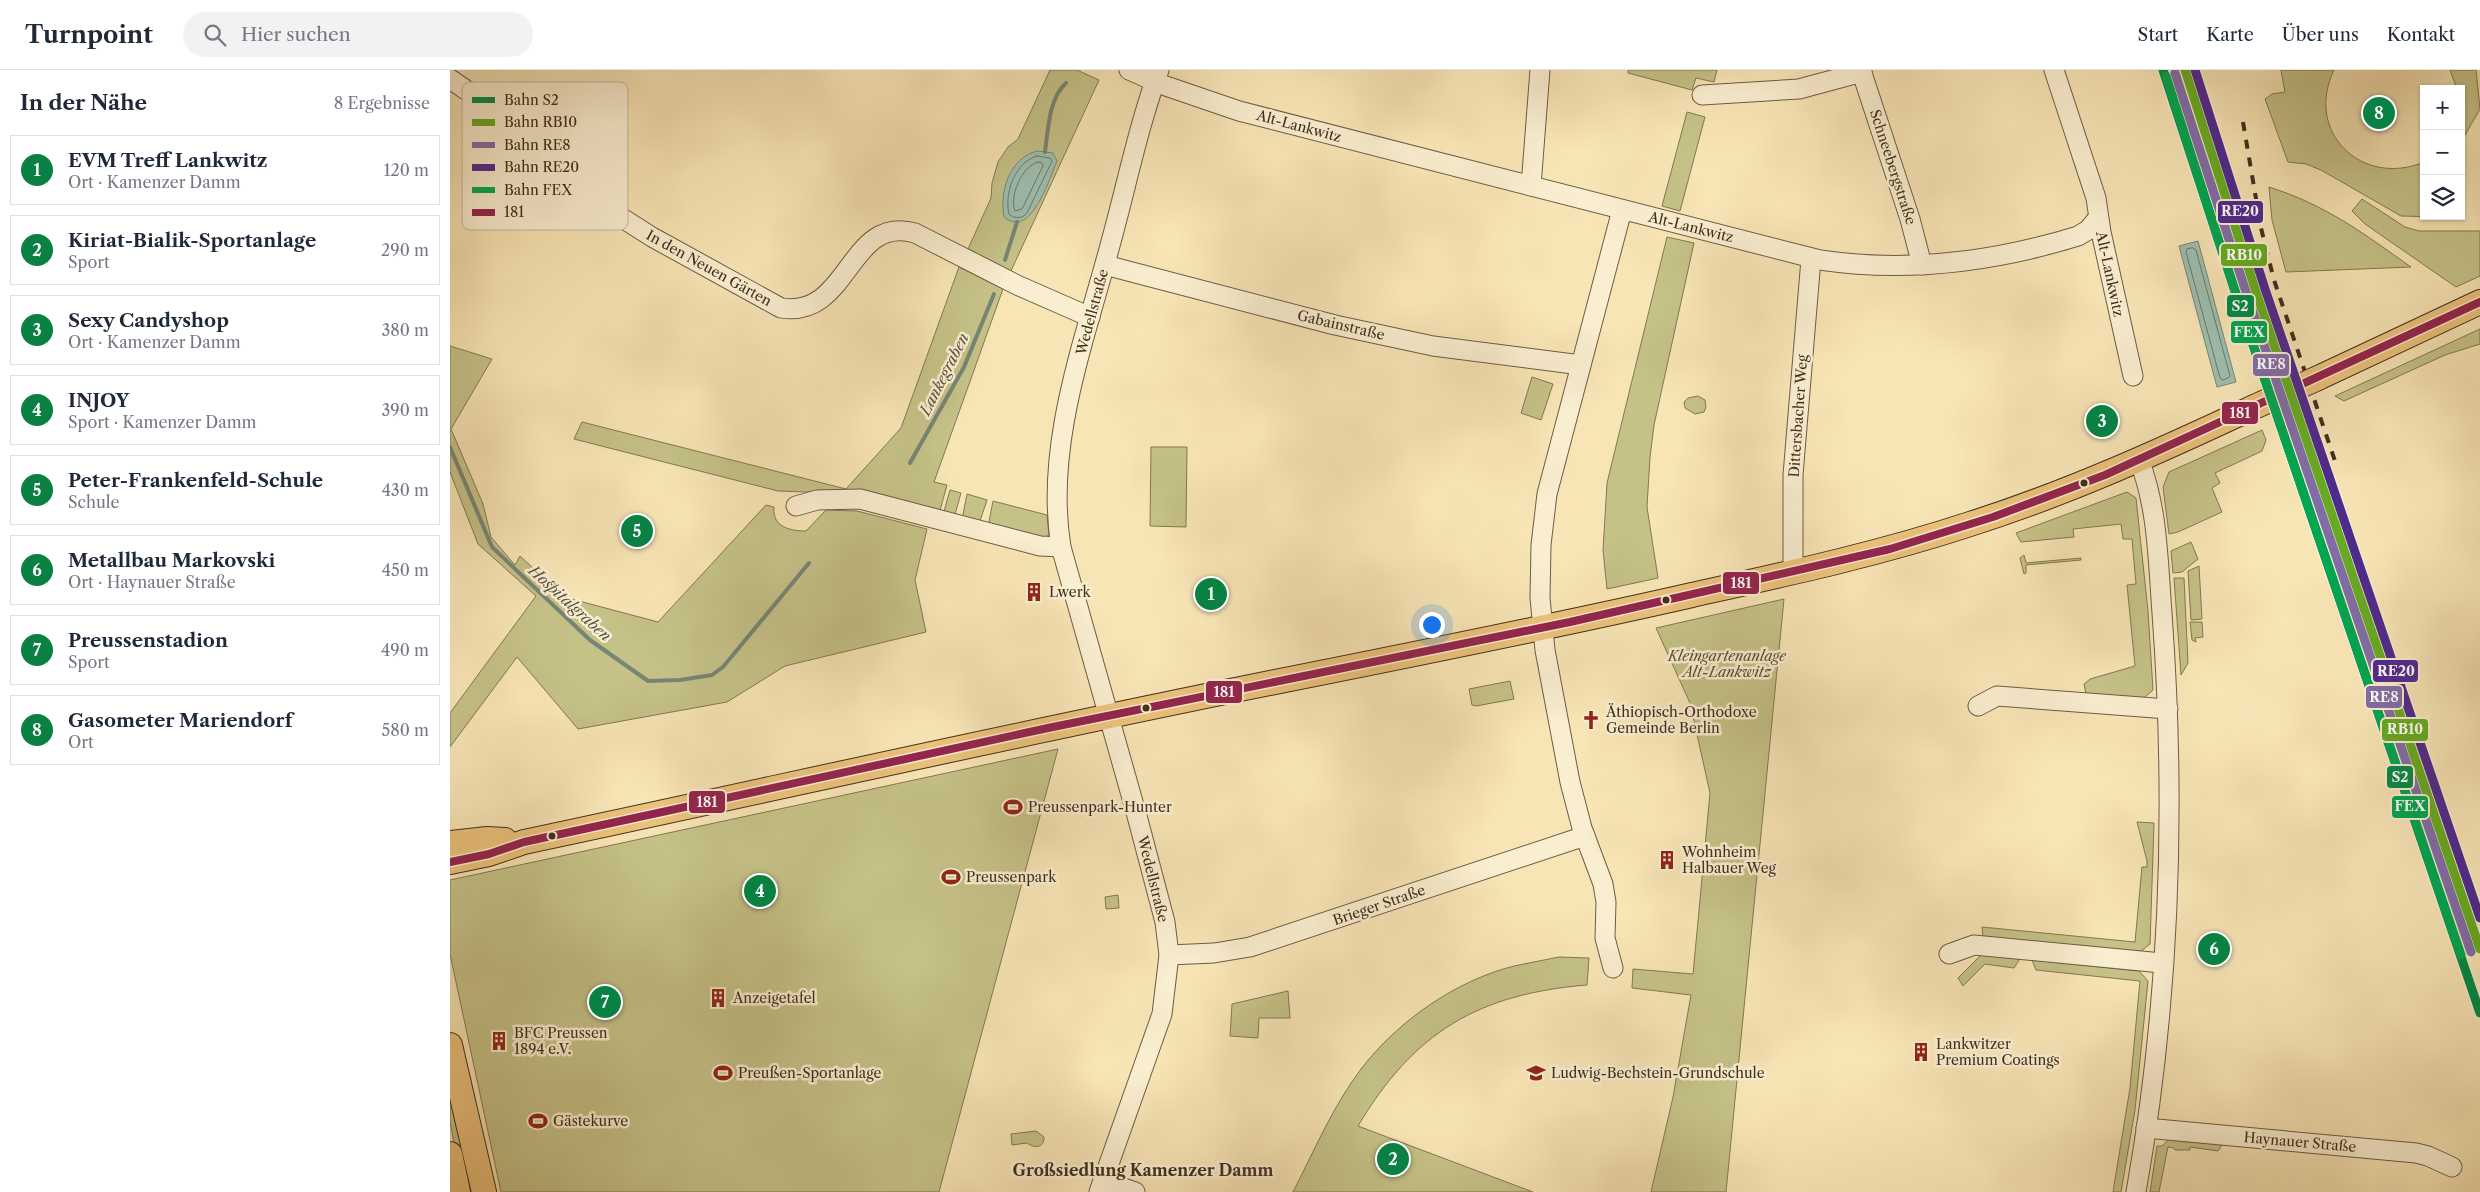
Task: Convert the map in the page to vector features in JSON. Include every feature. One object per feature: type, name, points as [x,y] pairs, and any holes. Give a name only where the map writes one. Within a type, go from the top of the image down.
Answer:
[{"type":"main road","points":[[450,862],[489,854],[524,842],[1110,716],[1542,628],[1793,573],[1890,549],[2047,497],[2139,460],[2480,302]]},
{"type":"main road","points":[[450,843],[487,839],[524,842]]},
{"type":"main road","points":[[450,1045],[483,1188],[458,1190],[450,1154]]},
{"type":"street","name":"Alt-Lankwitz","points":[[1129,70],[1157,76],[1239,111],[1810,258],[1872,266],[1922,265],[1980,260],[2030,251],[2078,236],[2088,230],[2098,218]]},
{"type":"street","points":[[1531,186],[1540,70]]},
{"type":"street","points":[[2054,70],[2096,198],[2098,218]]},
{"type":"street","points":[[1702,95],[1799,89],[1861,71]]},
{"type":"street","name":"Schneebergstraße","points":[[1861,71],[1910,219],[1922,265]]},
{"type":"street","name":"Wedellstraße","points":[[1135,1192],[1101,1186],[1162,1014],[1169,955],[1165,922],[1110,716],[1061,547],[1057,524],[1058,460],[1062,430],[1090,317],[1157,76]]},
{"type":"street","name":"In den Neuen Gärten","points":[[450,79],[462,87]]},
{"type":"street","points":[[1613,968],[1605,938],[1606,902],[1603,884],[1584,836],[1570,782],[1542,628],[1540,598],[1541,545],[1547,494],[1622,210]]},
{"type":"street","name":"Alt-Lankwitz","points":[[2098,218],[2133,376]]},
{"type":"street","name":"In den Neuen Gärten","points":[[628,222],[652,237],[781,308],[801,308],[818,303],[829,293],[869,243],[879,235],[899,230],[915,233],[1016,285],[1090,317]]},
{"type":"street","name":"Dittersbacher Weg","points":[[1793,573],[1793,475],[1810,258]]},
{"type":"street","name":"Gabainstraße","points":[[1105,265],[1362,331],[1433,346],[1581,365]]},
{"type":"street","points":[[2136,1192],[2156,1052],[2168,852],[2168,709],[2156,544],[2148,482],[2139,460]]},
{"type":"street","points":[[796,506],[817,500],[860,499],[1040,546],[1061,547]]},
{"type":"street","points":[[1978,706],[1997,696],[2168,709]]},
{"type":"street","name":"Brieger Straße","points":[[1169,955],[1214,953],[1250,947],[1584,836]]},
{"type":"street","points":[[1949,954],[1974,945],[2162,963]]},
{"type":"street","name":"Haynauer Straße","points":[[2146,1128],[2416,1153],[2428,1156],[2452,1167]]},
{"type":"green space","points":[[1050,70],[1077,70],[1099,80],[1010,273],[968,249],[991,198],[992,183],[998,162],[1008,147],[1018,139]]},
{"type":"green space","points":[[1628,70],[1717,70],[1714,82],[1696,78],[1692,90],[1628,73]]},
{"type":"green space","points":[[2281,70],[2334,70],[2327,93],[2327,114],[2333,133],[2344,149],[2360,161],[2380,167],[2401,168],[2420,163],[2420,216],[2401,216],[2321,170],[2306,164],[2288,162],[2265,99],[2272,94],[2285,92]]},
{"type":"green space","points":[[2450,70],[2476,70],[2480,109],[2465,135],[2465,85],[2456,85]]},
{"type":"green space","points":[[1687,112],[1705,117],[1680,211],[1662,206]]},
{"type":"green space","points":[[2269,187],[2326,211],[2360,231],[2411,267],[2286,272],[2272,220]]},
{"type":"green space","points":[[2362,199],[2405,227],[2419,231],[2480,231],[2480,276],[2456,287],[2365,224],[2352,211]]},
{"type":"green space","points":[[1667,237],[1694,243],[1654,425],[1650,457],[1647,507],[1658,578],[1607,589],[1603,550],[1607,483]]},
{"type":"green space","points":[[959,267],[1003,289],[934,482],[947,485],[939,514],[862,494],[778,491],[574,439],[582,422],[846,489],[901,428]]},
{"type":"green space","points":[[2480,329],[2480,344],[2445,355],[2344,401],[2335,396]]},
{"type":"green space","points":[[450,346],[492,359],[451,429],[483,504],[491,537],[515,565],[520,556],[564,597],[658,622],[766,505],[774,507],[776,519],[783,527],[800,531],[806,531],[826,510],[857,511],[927,529],[915,580],[926,632],[785,666],[727,702],[578,729],[517,657],[450,747],[450,713],[536,596],[478,544],[450,472]]},
{"type":"green space","points":[[1532,377],[1553,384],[1541,420],[1521,413]]},
{"type":"green space","points":[[1698,396],[1705,400],[1706,407],[1704,412],[1695,414],[1685,408],[1684,402],[1688,398]]},
{"type":"green space","points":[[2262,430],[2266,440],[2262,451],[2215,473],[2220,483],[2212,488],[2222,512],[2178,532],[2169,534],[2163,487],[2169,472]]},
{"type":"green space","points":[[1151,447],[1187,447],[1186,527],[1150,526]]},
{"type":"green space","points":[[950,490],[961,493],[954,518],[943,515]]},
{"type":"green space","points":[[2127,492],[2136,498],[2148,611],[2153,690],[2144,698],[2086,694],[2084,684],[2090,679],[2135,666],[2127,585],[2136,584],[2132,539],[2123,539],[2121,524],[2073,529],[2074,537],[2021,542],[2016,533]]},
{"type":"green space","points":[[967,494],[987,500],[979,524],[962,520]]},
{"type":"green space","points":[[993,501],[1047,515],[1049,535],[1041,539],[988,527]]},
{"type":"green space","points":[[2191,542],[2198,559],[2182,572],[2173,573],[2171,551]]},
{"type":"green space","points":[[2024,555],[2026,563],[2081,558],[2081,560],[2026,565],[2026,573],[2024,574],[2020,558]]},
{"type":"green space","points":[[2199,566],[2202,619],[2191,620],[2188,571]]},
{"type":"green space","points":[[2174,578],[2184,578],[2188,663],[2181,675]]},
{"type":"green space","name":"Kleingartenanlage Alt-Lankwitz","points":[[1784,599],[1726,1192],[1651,1192],[1673,1097],[1691,995],[1632,988],[1633,969],[1693,974],[1710,793],[1690,703],[1656,628]]},
{"type":"green space","points":[[2190,622],[2202,622],[2203,637],[2195,638],[2196,642],[2192,640]]},
{"type":"green space","points":[[1510,681],[1514,699],[1476,706],[1472,705],[1469,689]]},
{"type":"green space","name":"Preußen-Sportanlage","points":[[1058,749],[939,1192],[501,1192],[450,954],[450,880]]},
{"type":"green space","points":[[2137,822],[2154,823],[2150,944],[2140,952],[1983,937],[1982,927],[2135,942],[2142,867],[2147,867]]},
{"type":"green space","points":[[1118,895],[1119,908],[1106,909],[1105,897]]},
{"type":"green space","points":[[1981,955],[2020,959],[2014,968],[1985,964],[1963,986],[1958,978]]},
{"type":"green space","points":[[1559,957],[1589,958],[1587,985],[1548,990],[1513,998],[1481,1009],[1453,1024],[1426,1042],[1402,1066],[1379,1093],[1358,1126],[1533,1192],[1293,1192],[1324,1129],[1351,1083],[1376,1051],[1410,1019],[1429,1005],[1470,982],[1514,966]]},
{"type":"green space","points":[[2032,960],[2139,971],[2148,981],[2135,1110],[2121,1192],[2113,1192],[2130,1088],[2140,981],[2036,970]]},
{"type":"green space","points":[[1288,991],[1290,1018],[1259,1018],[1258,1038],[1230,1036],[1232,1004]]},
{"type":"green space","points":[[450,1080],[473,1180],[466,1182],[462,1180],[450,1123]]},
{"type":"green space","points":[[1036,1131],[1044,1137],[1042,1144],[1038,1146],[1027,1143],[1012,1145],[1011,1134]]},
{"type":"green space","points":[[2169,1139],[2222,1145],[2218,1151],[2190,1147],[2190,1150],[2175,1150],[2168,1147],[2159,1192],[2150,1192],[2157,1146],[2162,1146]]},
{"type":"water","points":[[1037,151],[1053,153],[1057,161],[1044,193],[1031,214],[1023,220],[1014,222],[1004,217],[1003,197],[1008,177],[1020,161]]},
{"type":"water","points":[[2198,241],[2236,382],[2217,387],[2179,246]]},
{"type":"waterway","name":"Lankegraben","points":[[1045,152],[1048,124],[1053,106],[1060,89],[1066,83]]},
{"type":"waterway","name":"Lankegraben","points":[[1005,260],[1017,222]]},
{"type":"waterway","name":"Lankegraben","points":[[910,463],[964,367],[994,294]]},
{"type":"waterway","name":"Hospitalgraben","points":[[450,447],[492,547],[590,640],[648,681],[680,680],[712,675],[723,667],[809,563]]},
{"type":"railway","points":[[2243,122],[2261,228],[2274,280],[2337,467]]},
{"type":"rail line","name":"S2","points":[[2163,70],[2240,306],[2480,1013]]},
{"type":"rail line","name":"RB10","points":[[2185,70],[2256,292],[2480,949]]},
{"type":"rail line","name":"RE20","points":[[2195,70],[2265,289],[2480,918]]},
{"type":"rail line","name":"RE8","points":[[2175,73],[2247,295],[2471,952]]},
{"type":"rail line","name":"FEX","points":[[2166,76],[2237,298],[2461,955]]},
{"type":"transit line","name":"181","points":[[450,862],[489,854],[524,842],[1048,728],[1570,622],[1890,549],[1993,517],[2105,475],[2480,302]]},
{"type":"place","name":"Gasometer Mariendorf","points":[[2379,113]]},
{"type":"place","name":"Sexy Candyshop","points":[[2102,421]]},
{"type":"place","name":"Peter-Frankenfeld-Schule","points":[[637,531]]},
{"type":"place","name":"Lwerk","points":[[1034,592]]},
{"type":"place","name":"EVM Treff Lankwitz","points":[[1211,594]]},
{"type":"place","name":"Äthiopisch-Orthodoxe Gemeinde Berlin","points":[[1591,720]]},
{"type":"place","name":"Preussenpark-Hunter","points":[[1013,807]]},
{"type":"place","name":"Wohnheim Halbauer Weg","points":[[1667,860]]},
{"type":"place","name":"Preussenpark","points":[[951,877]]},
{"type":"place","name":"INJOY","points":[[760,891]]},
{"type":"place","name":"Metallbau Markovski","points":[[2214,949]]},
{"type":"place","name":"Anzeigetafel","points":[[718,998]]},
{"type":"place","name":"Preussenstadion","points":[[605,1002]]},
{"type":"place","name":"BFC Preussen 1894 e.V.","points":[[499,1041]]},
{"type":"place","name":"Lankwitzer Premium Coatings","points":[[1921,1052]]},
{"type":"place","name":"Preußen-Sportanlage","points":[[723,1073]]},
{"type":"place","name":"Ludwig-Bechstein-Grundschule","points":[[1536,1073]]},
{"type":"place","name":"Gästekurve","points":[[538,1121]]},
{"type":"place","name":"Kiriat-Bialik-Sportanlage","points":[[1393,1159]]},
{"type":"district","name":"Großsiedlung Kamenzer Damm","points":[[1143,1170]]}]
